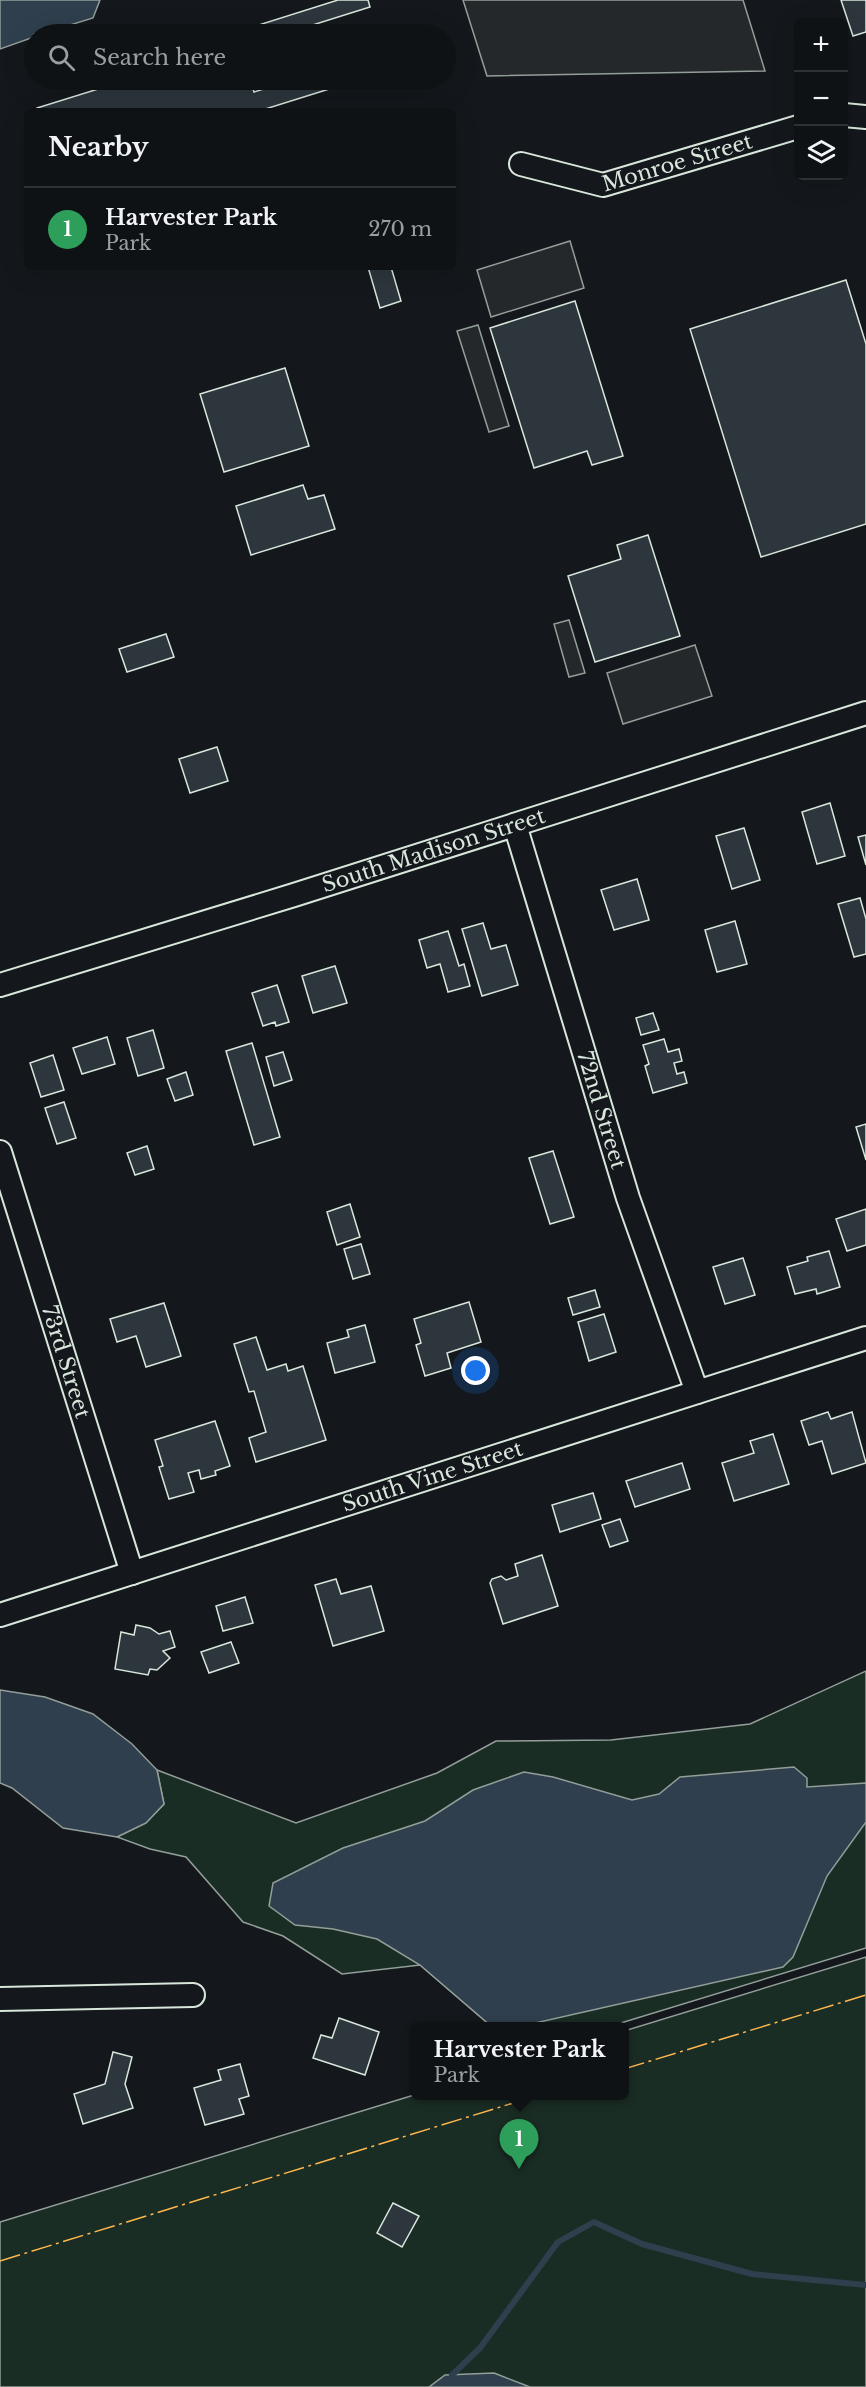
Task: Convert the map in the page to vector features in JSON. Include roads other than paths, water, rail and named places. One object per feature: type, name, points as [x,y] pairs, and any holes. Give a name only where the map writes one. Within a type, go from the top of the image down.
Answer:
[{"type":"street","points":[[848,115],[866,117]]},
{"type":"street","name":"Monroe Street","points":[[521,164],[603,185],[794,128]]},
{"type":"street","name":"South Madison Street","points":[[0,985],[294,896],[866,713]]},
{"type":"street","name":"72nd Street","points":[[515,825],[628,1198],[697,1392]]},
{"type":"street","name":"73rd Street","points":[[0,1152],[132,1573]]},
{"type":"street","name":"South Vine Street","points":[[0,1615],[866,1338]]},
{"type":"street","points":[[0,1999],[193,1995]]},
{"type":"water","points":[[0,0],[100,0],[93,18],[74,24],[24,24],[24,41],[0,49]]},
{"type":"water","points":[[0,1690],[45,1697],[93,1714],[132,1744],[157,1770],[164,1804],[146,1823],[117,1837],[63,1828],[12,1788],[0,1783]]},
{"type":"water","points":[[794,1767],[807,1778],[807,1787],[866,1783],[866,1822],[827,1876],[793,1957],[783,1967],[540,2022],[486,2022],[420,1965],[377,1939],[333,1929],[295,1925],[269,1906],[273,1883],[343,1848],[425,1821],[473,1790],[524,1772],[553,1777],[632,1800],[659,1794],[680,1777]]},
{"type":"water","points":[[494,2373],[530,2387],[429,2387],[445,2375]]},
{"type":"waterway","points":[[452,2375],[480,2348],[558,2242],[594,2222],[642,2244],[752,2274],[866,2285]]},
{"type":"place","name":"Harvester Park","points":[[519,2169]]}]
